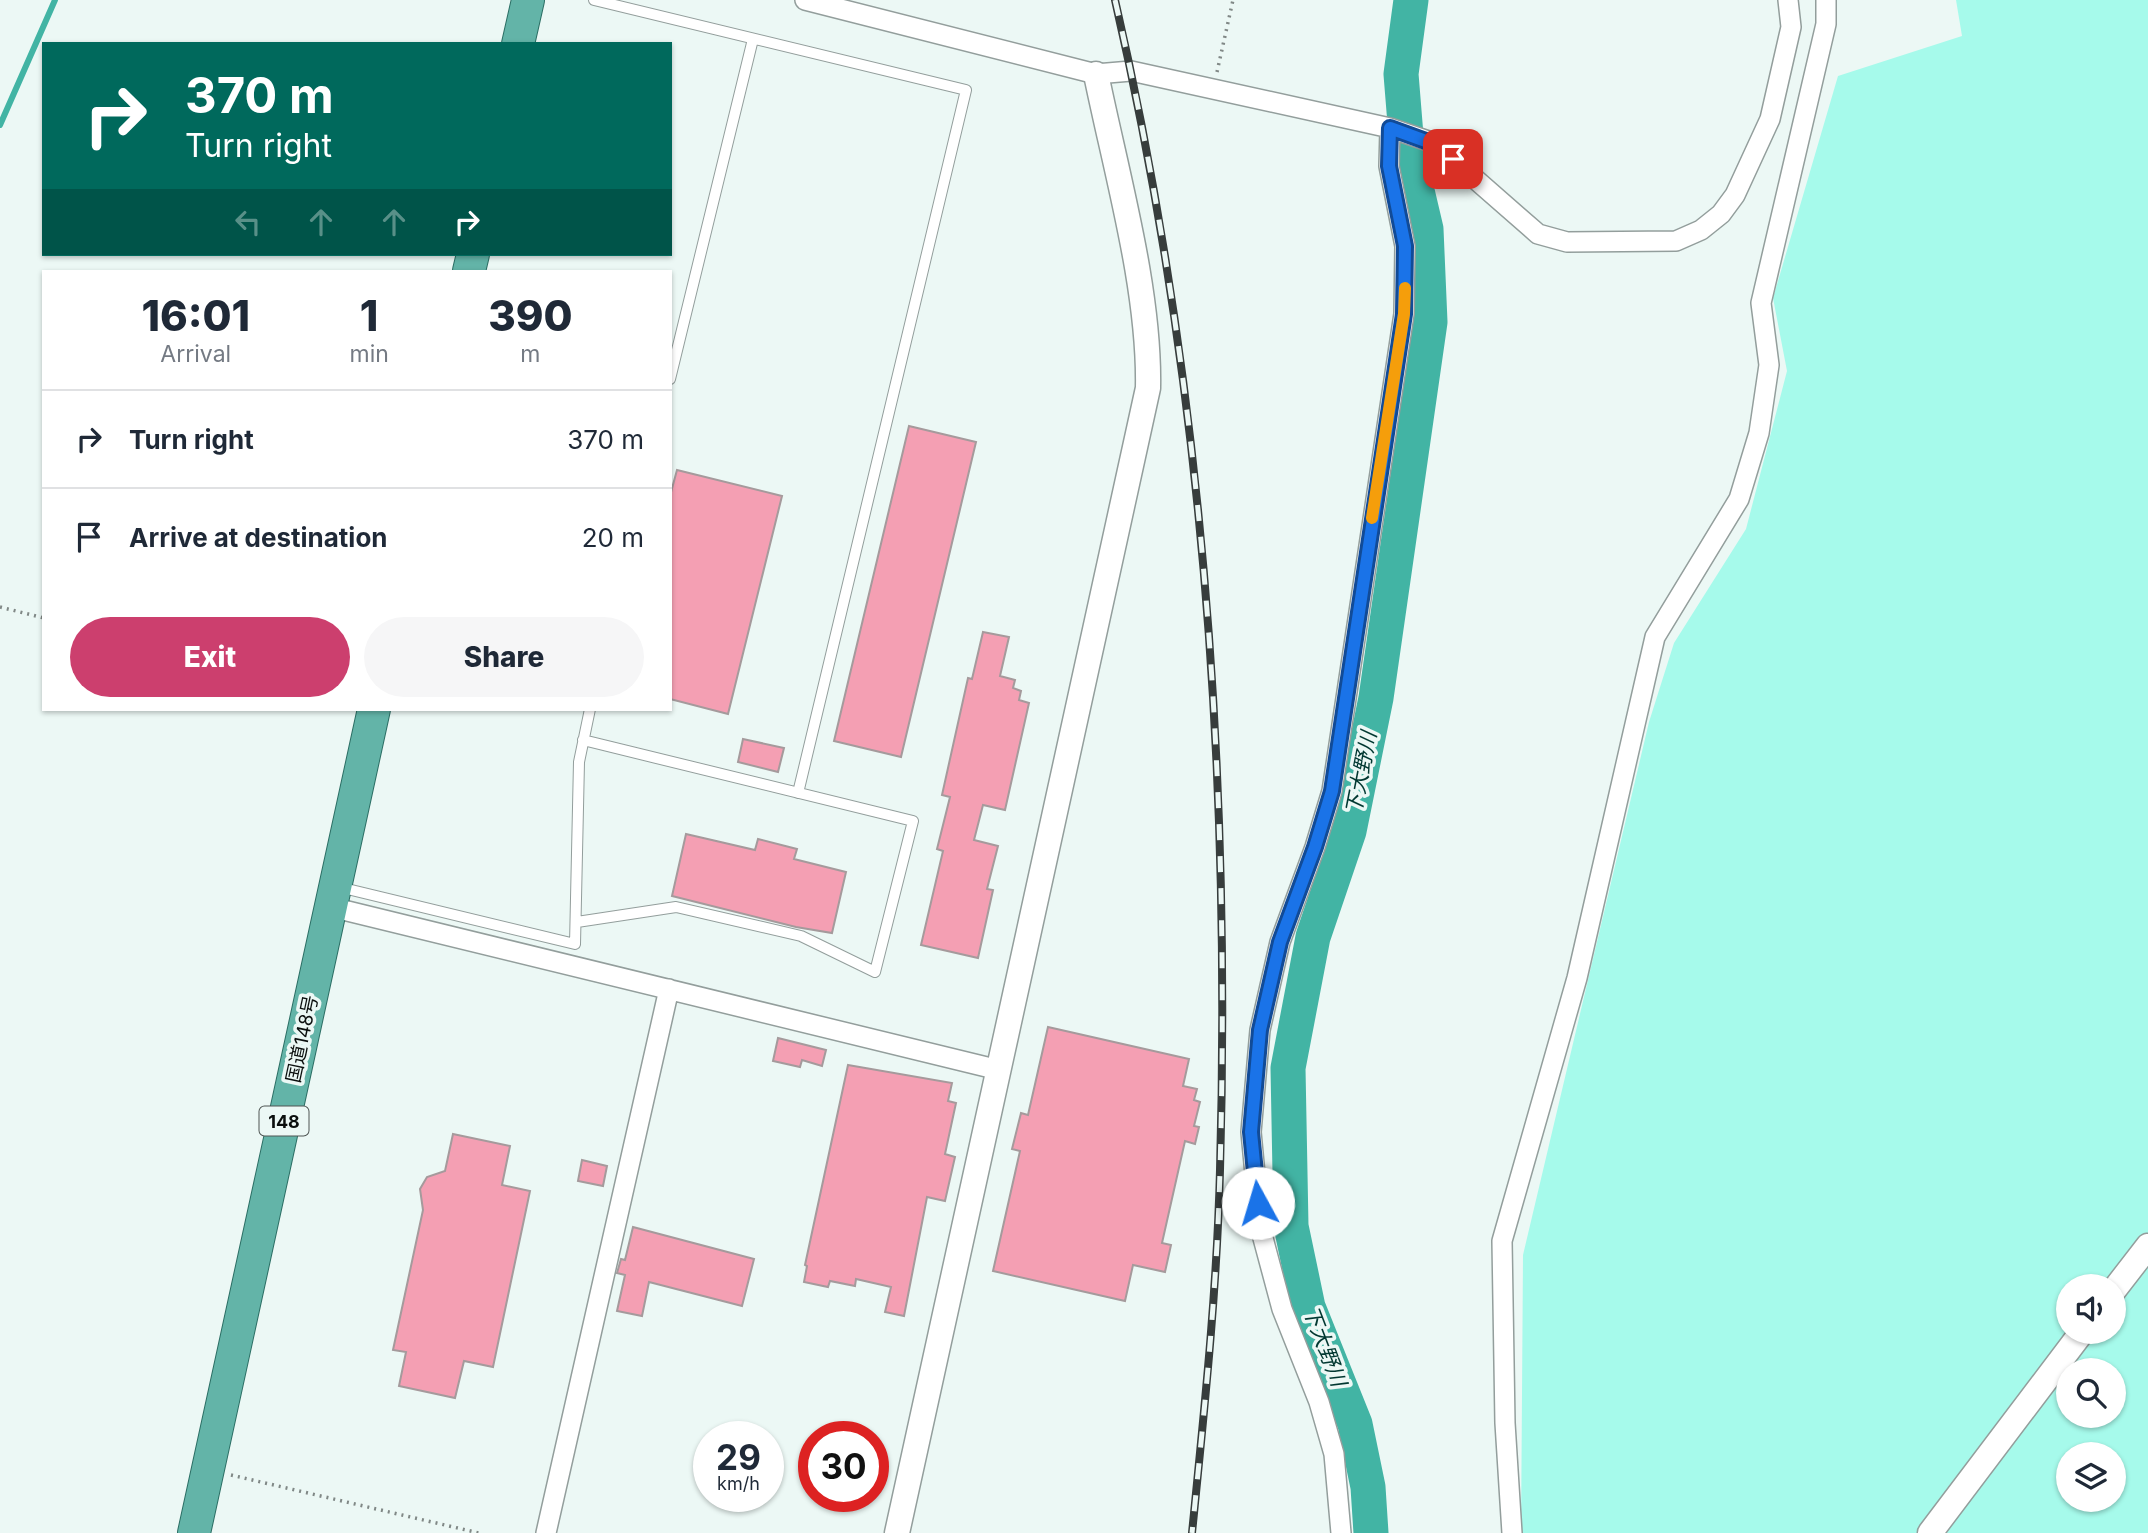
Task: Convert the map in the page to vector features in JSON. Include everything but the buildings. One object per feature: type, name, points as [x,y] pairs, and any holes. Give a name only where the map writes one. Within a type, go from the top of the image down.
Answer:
[{"type":"highway","points":[[519,42],[528,0]]},
{"type":"highway","name":"国道148号","points":[[194,1533],[374,711]]},
{"type":"street","points":[[805,0],[1096,74],[1131,71],[1390,128],[1434,144],[1538,234],[1567,242],[1676,241],[1701,230],[1721,214],[1741,183],[1770,119],[1791,27],[1788,0]]},
{"type":"street","points":[[1512,1533],[1505,1423],[1502,1241],[1577,978],[1655,637],[1739,499],[1759,433],[1769,365],[1761,303],[1826,24],[1826,0]]},
{"type":"street","points":[[897,1533],[1148,388],[1149,356],[1141,295],[1096,74]]},
{"type":"street","points":[[1341,1533],[1334,1454],[1319,1402],[1282,1310],[1261,1227],[1251,1132],[1260,1030],[1280,942],[1315,847],[1332,791],[1404,314],[1405,246],[1389,166],[1390,128]]},
{"type":"street","points":[[333,896],[669,989],[999,1070]]},
{"type":"street","points":[[546,1533],[669,989]]},
{"type":"street","points":[[2126,1274],[2148,1246]]},
{"type":"street","points":[[1930,1533],[2073,1344]]},
{"type":"lane","points":[[594,0],[966,90],[798,793]]},
{"type":"lane","points":[[672,372],[753,38]]},
{"type":"lane","points":[[333,896],[575,944],[579,762],[590,711]]},
{"type":"lane","points":[[577,922],[676,907],[801,936],[875,972],[913,821],[583,740]]},
{"type":"path","points":[[1214,88],[1233,0]]},
{"type":"path","points":[[0,607],[42,618]]},
{"type":"path","points":[[208,1470],[479,1533]]},
{"type":"green space","points":[[1956,0],[2148,0],[2148,1533],[1521,1533],[1523,1255],[1649,722],[1674,643],[1746,529],[1787,371],[1773,298],[1838,76],[1962,36]]},
{"type":"waterway","points":[[0,125],[55,0]]},
{"type":"waterway","name":"下大野川","points":[[1371,1533],[1368,1487],[1355,1424],[1308,1307],[1291,1226],[1288,1068],[1313,937],[1349,831],[1376,698],[1430,322],[1426,229],[1407,148],[1401,74],[1411,0]]},
{"type":"railway","points":[[1115,0],[1145,144],[1170,289],[1190,435],[1205,581],[1215,728],[1221,876],[1220,1170],[1213,1306],[1192,1533]]},
{"type":"slow traffic","points":[[1372,518],[1404,314],[1405,288]]},
{"type":"route","points":[[1258,1203],[1251,1132],[1260,1030],[1280,942],[1315,847],[1332,791],[1404,314],[1405,246],[1389,166],[1390,128],[1434,144],[1453,159]]}]
